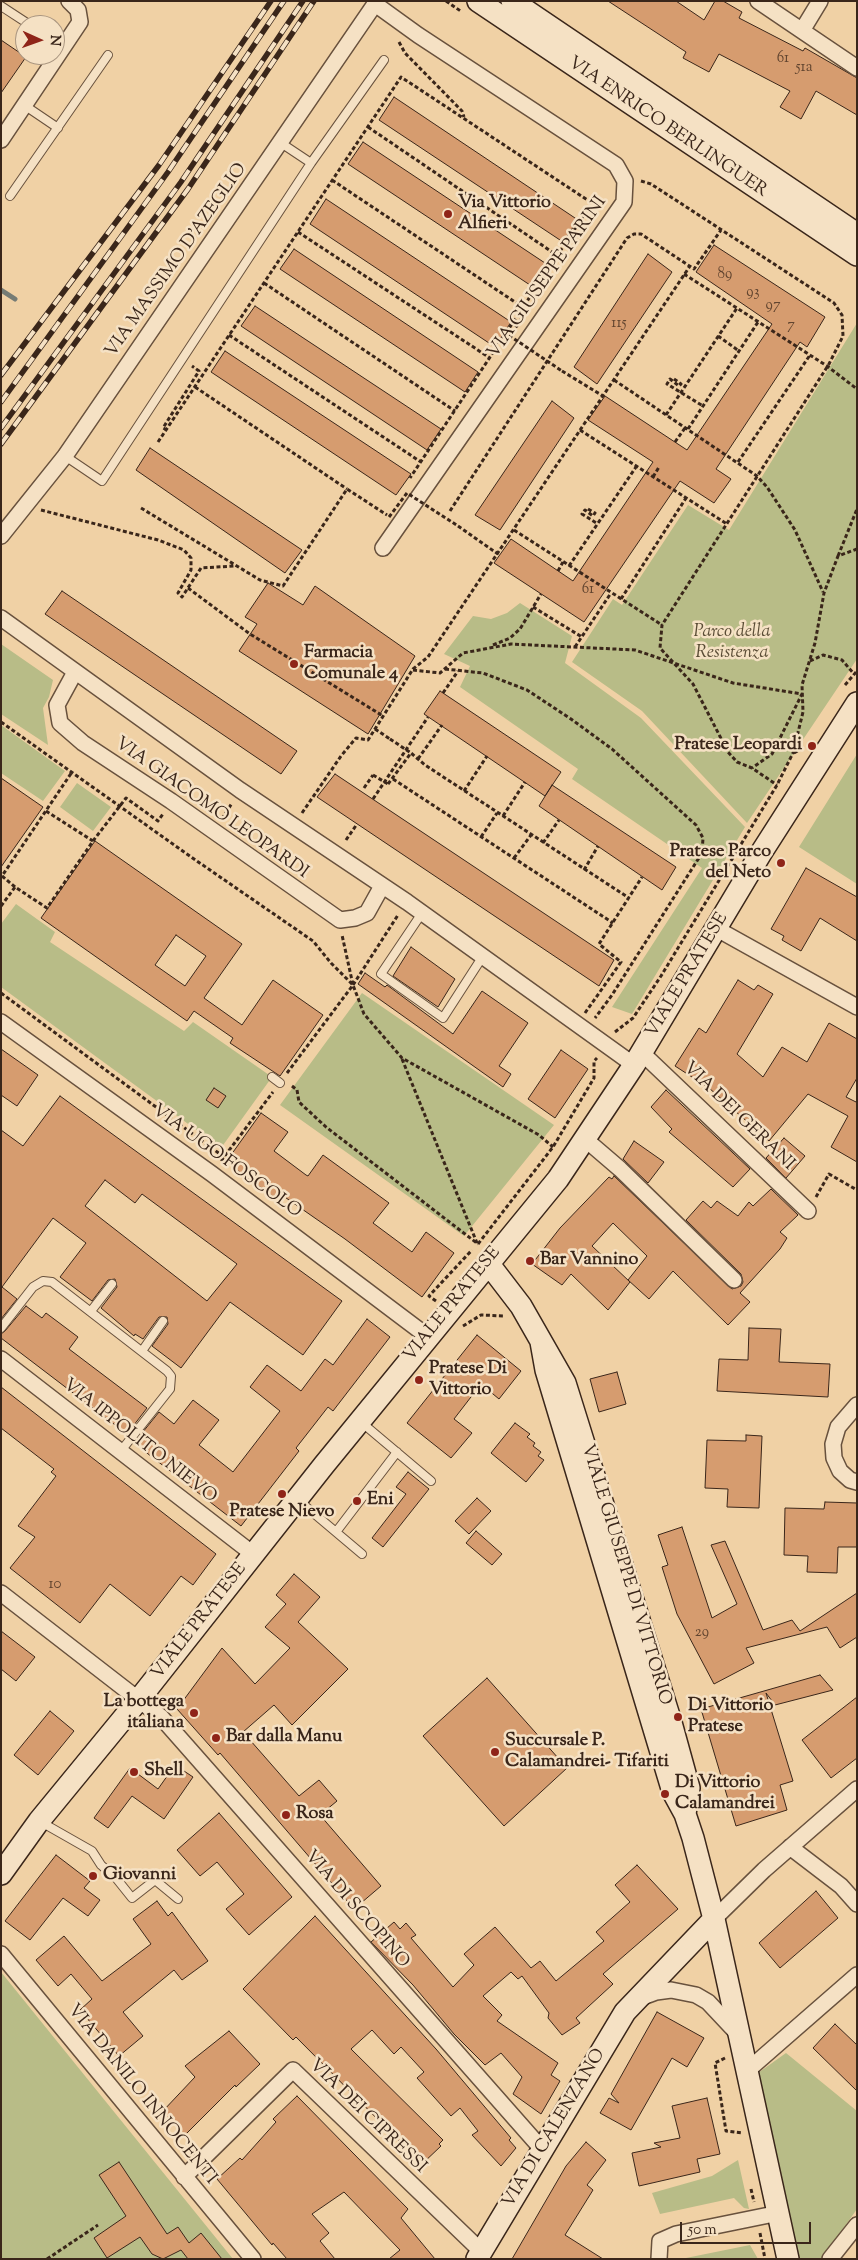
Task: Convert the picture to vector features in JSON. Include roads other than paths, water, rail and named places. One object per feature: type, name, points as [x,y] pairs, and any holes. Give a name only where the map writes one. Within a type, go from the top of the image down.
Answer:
[{"type":"main road","name":"VIA ENRICO BERLINGUER","points":[[478,1],[857,255]]},
{"type":"main road","name":"VIA ENRICO BERLINGUER","points":[[512,1],[857,234]]},
{"type":"main road","name":"VIALE PRATESE","points":[[1,1874],[39,1821],[140,1698],[359,1420],[580,1148],[638,1059],[818,761],[851,694]]},
{"type":"main road","name":"VIALE GIUSEPPE DI VITTORIO","points":[[488,1263],[521,1306],[541,1342],[546,1370],[673,1792],[685,1814],[714,1919],[742,2039],[788,2259]]},
{"type":"main road","name":"VIA DI CALENZANO","points":[[479,2255],[541,2148],[625,2012],[714,1919]]},
{"type":"street","points":[[1,140],[80,22],[78,10],[68,1]]},
{"type":"street","points":[[758,1],[803,29],[857,68]]},
{"type":"street","points":[[803,29],[820,1]]},
{"type":"street","name":"VIA GIUSEPPE PARINI","points":[[376,3],[426,40],[616,165],[625,180],[624,202],[383,548]]},
{"type":"street","name":"VIA MASSIMO D'AZEGLIO","points":[[1,536],[65,456],[376,3]]},
{"type":"street","name":"VIA GIACOMO LEOPARDI","points":[[1,618],[240,790],[407,902],[586,1030],[638,1059]]},
{"type":"street","name":"VIA GIACOMO LEOPARDI","points":[[75,672],[57,705],[60,723],[83,743],[171,801],[340,920],[355,918],[367,913],[382,886]]},
{"type":"street","points":[[717,929],[857,1007]]},
{"type":"street","name":"VIA UGO FOSCOLO","points":[[1,1022],[212,1174],[427,1336]]},
{"type":"street","name":"VIA DEI GERANI","points":[[638,1059],[808,1210]]},
{"type":"street","points":[[580,1148],[620,1169],[734,1280]]},
{"type":"street","name":"VIA IPPOLITO NIEVO","points":[[1,1359],[253,1554]]},
{"type":"street","points":[[857,1405],[838,1427],[833,1444],[834,1458],[840,1471],[850,1480],[857,1482]]},
{"type":"street","name":"VIA DI SCOPINO","points":[[1,1592],[140,1698],[161,1717],[541,2148]]},
{"type":"street","points":[[714,1919],[790,1847],[857,1789]]},
{"type":"street","points":[[790,1847],[841,1886],[857,1904]]},
{"type":"street","name":"VIA DANILO INNOCENTI","points":[[1,1954],[253,2259]]},
{"type":"street","points":[[748,2070],[857,1975]]},
{"type":"street","points":[[634,2001],[656,1992],[684,1991],[708,2002],[742,2039]]},
{"type":"street","name":"VIA DEI CIPRESSI","points":[[184,2177],[293,2070],[479,2255]]},
{"type":"street","points":[[659,2259],[660,2241],[676,2234],[778,2213]]},
{"type":"street","points":[[830,2259],[857,2225]]},
{"type":"lane","points":[[1,6],[15,15]]},
{"type":"lane","points":[[10,196],[108,54]]},
{"type":"lane","points":[[65,456],[102,481],[311,163],[384,60]]},
{"type":"lane","points":[[24,106],[58,128]]},
{"type":"lane","points":[[281,143],[311,163]]},
{"type":"lane","points":[[422,913],[381,974],[443,1018],[483,956]]},
{"type":"lane","points":[[272,1077],[282,1080]]},
{"type":"lane","points":[[1,1328],[33,1287],[43,1281],[52,1282],[167,1371],[171,1376],[172,1382],[167,1394],[120,1452]]},
{"type":"lane","points":[[91,1311],[112,1284]]},
{"type":"lane","points":[[142,1351],[163,1321]]},
{"type":"lane","points":[[359,1420],[431,1481]]},
{"type":"lane","points":[[336,1532],[397,1452]]},
{"type":"lane","points":[[297,1499],[362,1554]]},
{"type":"lane","points":[[39,1821],[92,1851],[101,1865],[116,1878],[132,1898],[155,1880],[178,1898]]},
{"type":"waterway","points":[[1,290],[15,299]]},
{"type":"railway","points":[[1,375],[159,165],[271,1]]},
{"type":"railway","points":[[1,402],[168,172],[284,1]]},
{"type":"railway","points":[[1,428],[181,182],[303,1]]},
{"type":"railway","points":[[1,444],[188,189],[314,1]]},
{"type":"place","name":"Via Vittorio Alfieri","points":[[448,214]]},
{"type":"place","name":"Farmacia Comunale 4","points":[[294,664]]},
{"type":"place","name":"Pratese Leopardi","points":[[812,746]]},
{"type":"place","name":"Pratese Parco del Neto","points":[[781,863]]},
{"type":"place","name":"Bar Vannino","points":[[530,1261]]},
{"type":"place","name":"Pratese Di Vittorio","points":[[419,1380]]},
{"type":"place","name":"Pratese Nievo","points":[[282,1494]]},
{"type":"place","name":"Eni","points":[[357,1501]]},
{"type":"place","name":"La bottega italiana","points":[[194,1713]]},
{"type":"place","name":"Di Vittorio Pratese","points":[[678,1717]]},
{"type":"place","name":"Bar dalla Manu","points":[[216,1738]]},
{"type":"place","name":"Succursale P. Calamandrei- Tifariti","points":[[495,1752]]},
{"type":"place","name":"Shell","points":[[134,1772]]},
{"type":"place","name":"Di Vittorio Calamandrei","points":[[665,1794]]},
{"type":"place","name":"Rosa","points":[[286,1815]]},
{"type":"place","name":"Giovanni","points":[[93,1876]]},
{"type":"park label","name":"Parco della Resistenza","points":[[732,643]]}]
